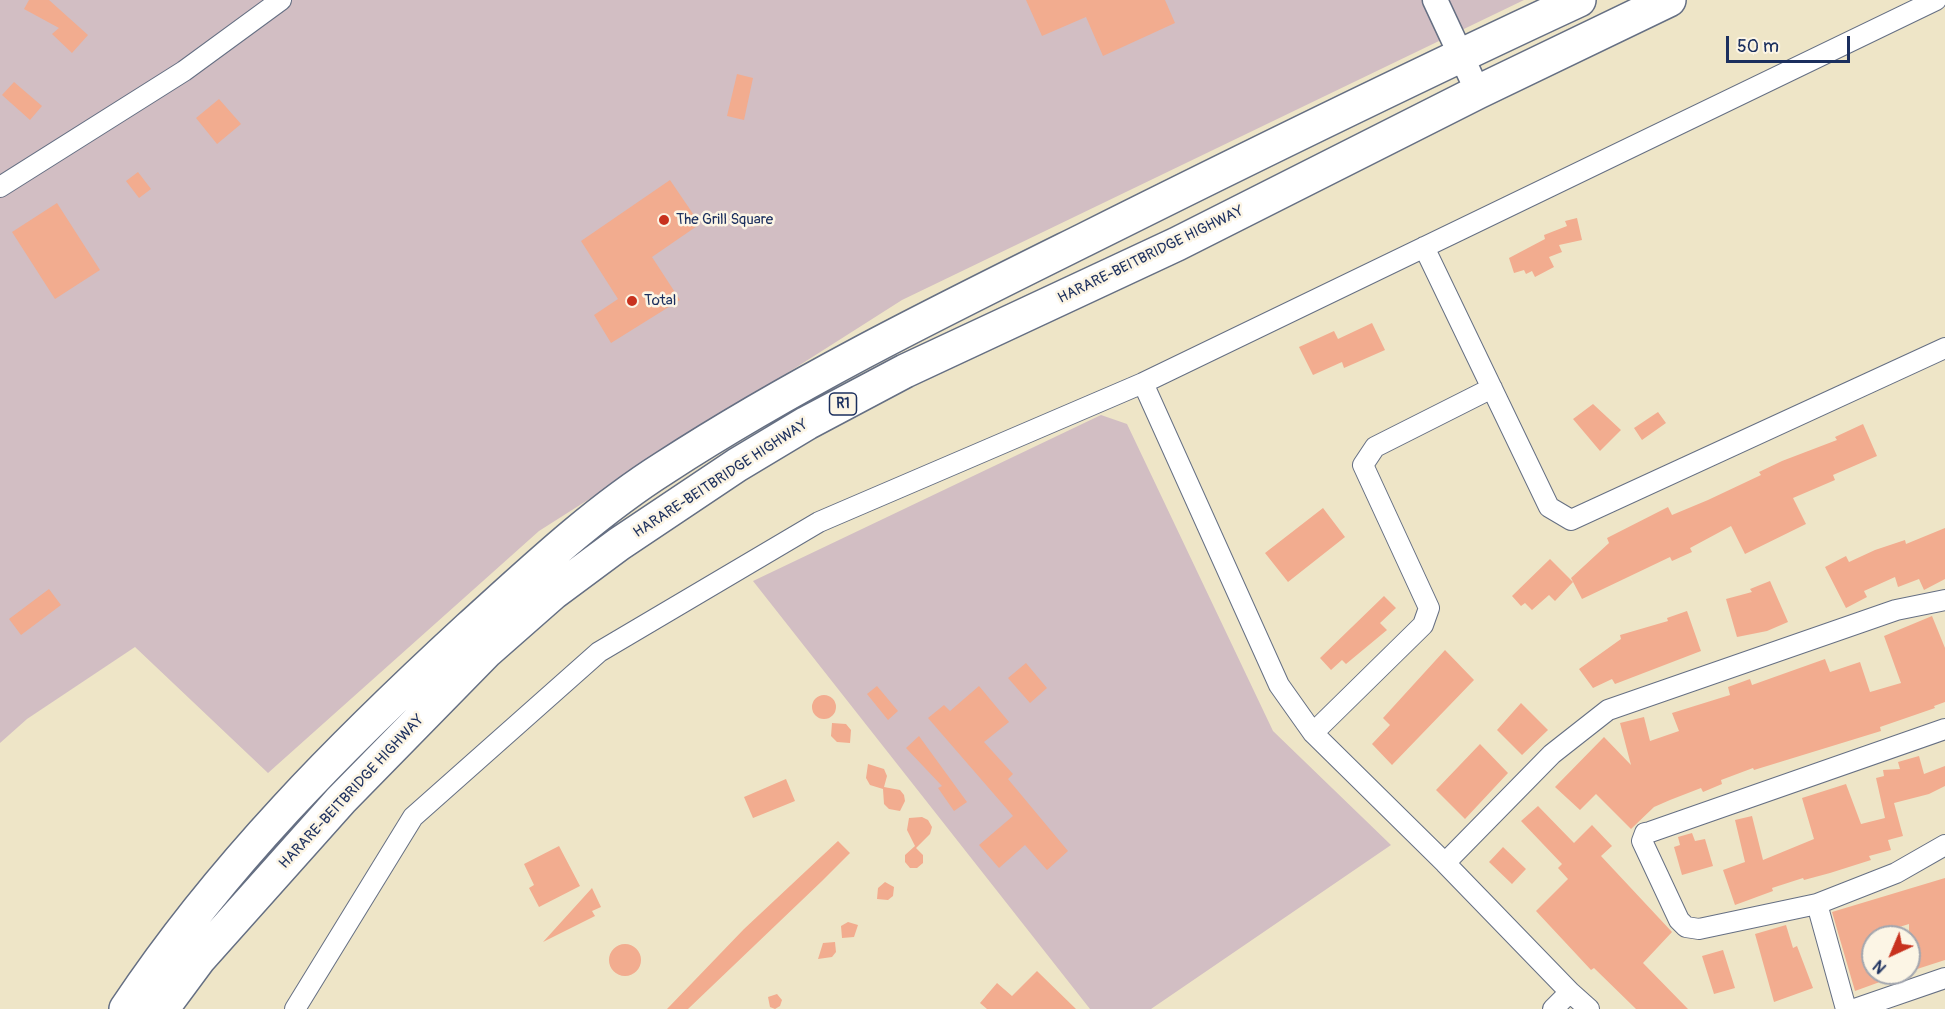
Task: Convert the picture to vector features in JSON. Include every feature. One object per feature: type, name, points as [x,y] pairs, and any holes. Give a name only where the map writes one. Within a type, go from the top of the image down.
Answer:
[{"type":"highway","name":"R1","points":[[118,1009],[248,848],[408,684],[544,560],[662,469],[789,391],[904,329],[1461,55],[1579,0]]},
{"type":"highway","name":"HARARE-BEITBRIDGE HIGHWAY","points":[[162,1009],[199,959],[341,800],[488,651],[553,593],[619,544],[737,465],[807,423],[905,371],[1178,244],[1478,92],[1669,0]]},
{"type":"highway","name":"R1","points":[[126,1009],[160,957]]},
{"type":"street","points":[[0,188],[184,71],[281,0]]},
{"type":"street","points":[[1435,0],[1478,92]]},
{"type":"street","points":[[295,1009],[413,817],[599,652],[819,522],[1143,383],[1936,0]]},
{"type":"street","points":[[1424,247],[1549,507],[1571,520],[1945,348]]},
{"type":"street","points":[[1143,383],[1280,685],[1313,733],[1589,1009]]},
{"type":"street","points":[[1313,733],[1424,626],[1429,608],[1363,465],[1375,447],[1492,388]]},
{"type":"street","points":[[1445,863],[1552,754],[1608,710],[1896,610],[1945,600]]},
{"type":"street","points":[[1945,729],[1642,836],[1641,841],[1679,920],[1686,927],[1699,929],[1816,904],[1896,873],[1945,845]]},
{"type":"street","points":[[1816,904],[1846,1009]]},
{"type":"street","points":[[1855,1009],[1945,978]]},
{"type":"street","points":[[1553,1009],[1570,992]]},
{"type":"shaded area","points":[[0,0],[1524,0],[902,300],[539,531],[268,773],[135,647],[27,719],[0,743]]},
{"type":"shaded area","points":[[1101,415],[1127,424],[1273,731],[1391,845],[1151,1009],[1090,1009],[753,581]]},
{"type":"building","points":[[29,0],[49,0],[88,35],[72,53],[52,34],[59,28],[24,9]]},
{"type":"building","points":[[1026,0],[1165,0],[1175,23],[1103,56],[1086,17],[1042,36]]},
{"type":"building","points":[[737,74],[753,78],[744,120],[727,116]]},
{"type":"building","points":[[14,82],[42,106],[30,120],[2,95]]},
{"type":"building","points":[[219,99],[241,124],[217,144],[196,118]]},
{"type":"building","points":[[138,172],[151,189],[139,198],[126,181]]},
{"type":"building","points":[[670,180],[700,224],[652,257],[680,300],[611,343],[594,315],[618,299],[581,241]]},
{"type":"building","points":[[57,203],[100,270],[55,299],[12,232]]},
{"type":"building","points":[[1577,218],[1582,240],[1559,245],[1562,252],[1549,257],[1554,267],[1535,277],[1532,271],[1526,274],[1524,270],[1514,273],[1509,258],[1545,239],[1544,235],[1567,226],[1565,221]]},
{"type":"building","points":[[1372,323],[1385,350],[1344,368],[1342,362],[1313,375],[1299,347],[1334,331],[1338,339]]},
{"type":"building","points":[[1593,404],[1621,430],[1600,451],[1573,419]]},
{"type":"building","points":[[1658,412],[1666,423],[1642,440],[1634,428]]},
{"type":"building","points":[[1863,424],[1877,456],[1833,475],[1835,480],[1793,498],[1806,524],[1745,554],[1731,526],[1690,548],[1692,552],[1672,561],[1670,557],[1582,599],[1571,578],[1609,543],[1607,538],[1668,507],[1672,515],[1708,500],[1761,475],[1759,472],[1782,461],[1837,440],[1835,437]]},
{"type":"building","points":[[1323,508],[1345,537],[1288,582],[1265,553]]},
{"type":"building","points":[[1945,528],[1945,579],[1924,590],[1919,579],[1898,587],[1895,577],[1864,591],[1867,597],[1846,608],[1825,567],[1846,556],[1849,562],[1875,550],[1905,540],[1906,544]]},
{"type":"building","points":[[1550,559],[1573,582],[1555,601],[1549,595],[1532,610],[1525,603],[1521,606],[1512,596]]},
{"type":"building","points":[[1770,581],[1788,622],[1767,631],[1737,637],[1726,599],[1752,592],[1750,589]]},
{"type":"building","points":[[49,589],[61,605],[21,635],[9,619]]},
{"type":"building","points":[[1384,596],[1396,608],[1380,623],[1387,630],[1346,664],[1342,660],[1331,670],[1320,658]]},
{"type":"building","points":[[1687,611],[1701,651],[1615,684],[1612,679],[1593,688],[1579,669],[1621,639],[1620,635],[1668,621],[1667,618]]},
{"type":"building","points":[[1932,616],[1945,648],[1945,702],[1934,706],[1935,708],[1880,727],[1881,731],[1754,770],[1753,768],[1721,780],[1722,784],[1703,792],[1701,788],[1670,800],[1654,807],[1631,829],[1596,794],[1580,810],[1555,787],[1604,737],[1631,765],[1620,723],[1644,717],[1650,741],[1679,731],[1672,713],[1730,695],[1728,687],[1750,679],[1752,685],[1825,659],[1830,672],[1860,662],[1870,692],[1901,683],[1884,636]]},
{"type":"building","points":[[1445,650],[1474,680],[1392,765],[1372,744],[1390,725],[1383,718]]},
{"type":"building","points":[[1026,663],[1047,688],[1030,703],[1008,678]]},
{"type":"building","points":[[877,686],[898,711],[888,720],[867,694]]},
{"type":"building","points":[[979,686],[1009,722],[984,742],[1013,774],[1008,779],[1068,851],[1047,870],[1025,845],[999,868],[979,845],[1013,816],[928,718],[944,705],[950,711]]},
{"type":"building","points":[[824,695],[832,699],[836,707],[832,715],[824,719],[816,715],[812,707],[816,699]]},
{"type":"building","points":[[1521,703],[1548,730],[1522,755],[1497,730]]},
{"type":"building","points":[[832,723],[846,724],[851,730],[850,743],[837,742],[831,736]]},
{"type":"building","points":[[919,736],[967,802],[954,811],[938,788],[942,786],[906,748]]},
{"type":"building","points":[[1480,744],[1508,773],[1465,819],[1436,790]]},
{"type":"building","points":[[1919,756],[1924,774],[1945,766],[1945,786],[1929,794],[1894,803],[1903,836],[1888,840],[1891,850],[1869,856],[1871,860],[1772,888],[1773,891],[1735,905],[1723,870],[1745,862],[1735,820],[1752,816],[1763,860],[1814,839],[1802,798],[1846,784],[1861,824],[1885,818],[1876,778],[1884,776],[1883,770],[1900,769],[1898,762]]},
{"type":"building","points":[[868,764],[884,769],[887,776],[884,787],[900,790],[904,795],[905,801],[900,811],[889,809],[884,804],[883,789],[870,785],[866,778]]},
{"type":"building","points":[[786,779],[795,801],[753,818],[744,797]]},
{"type":"building","points":[[1538,806],[1574,843],[1592,825],[1612,846],[1601,856],[1672,932],[1643,963],[1688,1009],[1636,1009],[1594,968],[1591,970],[1536,911],[1568,879],[1558,868],[1562,864],[1521,821]]},
{"type":"building","points":[[922,817],[928,820],[932,827],[930,834],[916,848],[923,855],[923,863],[917,868],[910,868],[905,862],[905,855],[915,846],[907,830],[909,818]]},
{"type":"building","points":[[1692,833],[1695,841],[1705,839],[1713,866],[1682,875],[1674,847],[1680,845],[1678,837]]},
{"type":"building","points":[[838,841],[850,853],[822,881],[688,1009],[667,1009],[744,929]]},
{"type":"building","points":[[559,846],[580,886],[539,907],[529,888],[534,885],[524,864]]},
{"type":"building","points":[[1503,847],[1526,869],[1512,884],[1489,862]]},
{"type":"building","points":[[1945,878],[1945,960],[1921,968],[1921,925],[1861,925],[1861,985],[1872,985],[1855,991],[1832,912]]},
{"type":"building","points":[[885,882],[894,887],[893,896],[888,900],[877,899],[878,888]]},
{"type":"building","points":[[592,888],[601,907],[592,911],[595,916],[543,942]]},
{"type":"building","points":[[848,922],[858,925],[854,937],[842,938],[841,926]]},
{"type":"building","points":[[1786,925],[1793,948],[1797,946],[1813,988],[1774,1002],[1755,934]]},
{"type":"building","points":[[835,942],[836,952],[832,957],[818,959],[823,943]]},
{"type":"building","points":[[625,944],[637,948],[641,960],[637,972],[625,976],[613,972],[609,960],[613,948]]},
{"type":"building","points":[[1723,950],[1735,988],[1714,994],[1702,956]]},
{"type":"building","points":[[1037,971],[1076,1009],[987,1009],[980,1003],[997,983],[1012,996]]},
{"type":"building","points":[[777,994],[782,1000],[780,1006],[775,1009],[770,1007],[768,997]]},
{"type":"place","name":"The Grill Square","points":[[664,220]]},
{"type":"place","name":"Total","points":[[632,301]]}]
